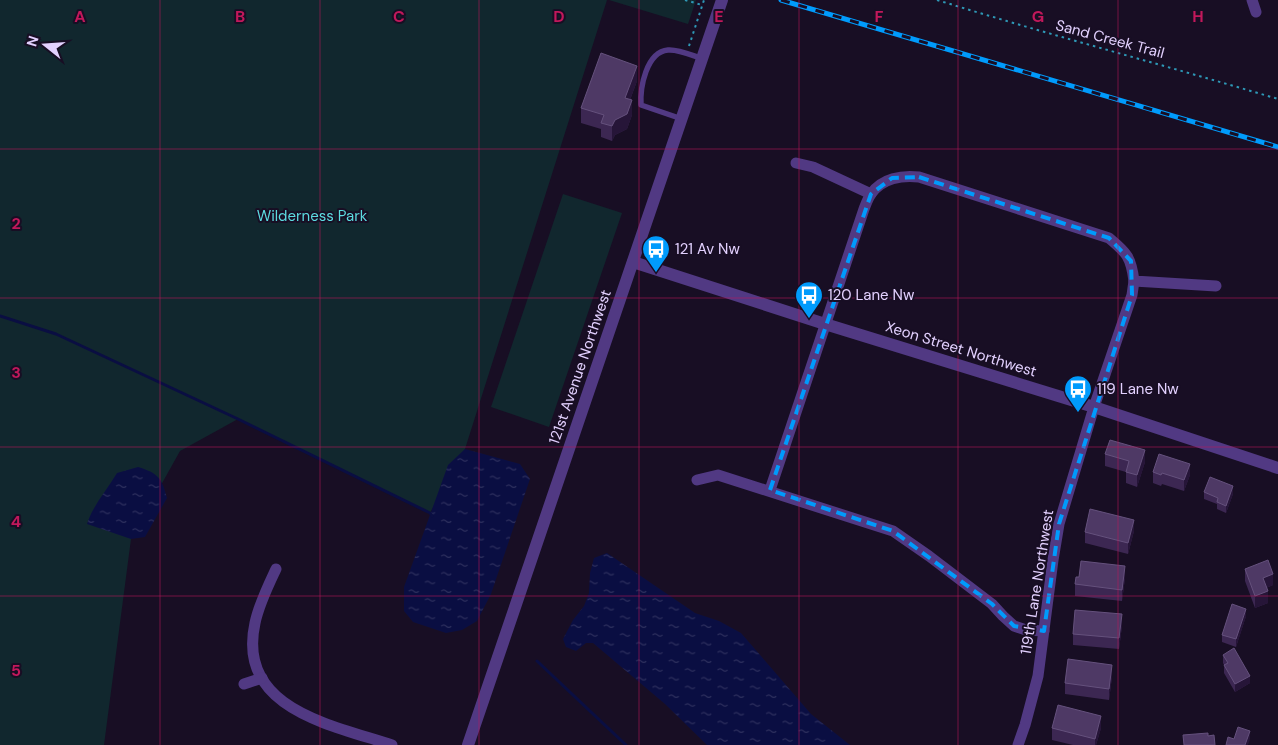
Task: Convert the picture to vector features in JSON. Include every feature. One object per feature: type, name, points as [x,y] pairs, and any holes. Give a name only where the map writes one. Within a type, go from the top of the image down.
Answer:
[{"type":"street","name":"121st Avenue Northwest","points":[[468,745],[722,0]]},
{"type":"street","points":[[1252,0],[1256,12]]},
{"type":"street","points":[[796,163],[813,167],[871,194]]},
{"type":"street","points":[[770,490],[825,324],[871,194],[879,186],[892,178],[905,176],[920,177],[1109,238],[1121,248],[1131,261],[1134,281],[1216,286]]},
{"type":"street","name":"Xeon Street Northwest","points":[[633,262],[825,324],[1094,407],[1278,468]]},
{"type":"street","name":"119th Lane Northwest","points":[[1018,745],[1038,676],[1059,524],[1094,407],[1132,295],[1134,281]]},
{"type":"street","points":[[697,480],[718,475],[770,490],[893,531],[992,604],[1014,626],[1026,630],[1044,631]]},
{"type":"street","points":[[276,569],[255,623],[253,642],[255,661],[262,678],[272,694],[296,711],[331,725],[392,745]]},
{"type":"street","points":[[244,684],[262,678]]},
{"type":"lane","points":[[682,119],[641,105],[641,96],[651,62],[655,56],[668,50],[703,59]]},
{"type":"path","points":[[685,0],[702,5]]},
{"type":"path","points":[[688,47],[704,0]]},
{"type":"path","name":"Sand Creek Trail","points":[[937,0],[1048,34],[1278,99]]},
{"type":"highlighted area","points":[[919,177],[1109,238],[1131,261],[1132,295],[1059,524],[1044,631],[1014,626],[992,604],[893,531],[770,490],[871,194],[892,178]]},
{"type":"green space","name":"Wilderness Park","points":[[0,0],[607,0],[465,449],[430,513],[238,419],[180,451],[131,539],[104,745],[0,745]]},
{"type":"green space","points":[[609,0],[696,0],[688,24]]},
{"type":"green space","points":[[563,194],[622,213],[549,427],[491,407]]},
{"type":"water","points":[[465,449],[520,464],[530,479],[491,594],[477,621],[462,630],[446,633],[413,622],[404,611],[404,587],[448,465]]},
{"type":"water","points":[[138,467],[158,477],[167,498],[145,537],[131,539],[87,524],[96,504],[117,473]]},
{"type":"water","points":[[607,553],[695,613],[719,621],[741,633],[811,714],[850,745],[707,745],[665,704],[593,643],[586,643],[576,651],[566,647],[563,639],[573,620],[584,606],[589,593],[590,573],[594,558]]},
{"type":"building","points":[[601,53],[637,66],[625,98],[632,100],[627,114],[615,120],[612,126],[601,123],[604,115],[581,108]]},
{"type":"building","points":[[1110,440],[1145,450],[1137,475],[1126,472],[1129,461],[1105,454]]},
{"type":"building","points":[[1159,454],[1190,464],[1184,480],[1153,472]]},
{"type":"building","points":[[1210,477],[1233,486],[1226,506],[1217,502],[1218,498],[1204,492]]},
{"type":"building","points":[[1090,509],[1134,520],[1128,543],[1085,532]]},
{"type":"building","points":[[1268,560],[1273,574],[1263,578],[1268,591],[1255,596],[1245,569]]},
{"type":"building","points":[[1081,561],[1125,566],[1122,590],[1075,584],[1076,577],[1079,577]]},
{"type":"building","points":[[1232,604],[1246,609],[1236,639],[1222,635]]},
{"type":"building","points":[[1075,610],[1122,614],[1119,638],[1073,634]]},
{"type":"building","points":[[1234,648],[1250,676],[1235,684],[1224,665],[1228,663],[1223,655]]},
{"type":"building","points":[[1068,659],[1112,665],[1109,689],[1065,683]]},
{"type":"building","points":[[1058,705],[1101,716],[1095,739],[1052,728]]},
{"type":"building","points":[[1238,727],[1250,731],[1245,745],[1226,745],[1228,737],[1234,739]]},
{"type":"building","points":[[1208,733],[1208,736],[1214,735],[1215,745],[1184,745],[1183,735]]},
{"type":"waterway","points":[[0,316],[56,334],[238,419],[430,513],[432,516]]},
{"type":"waterway","points":[[537,661],[626,745]]},
{"type":"railway","points":[[781,0],[1278,147]]},
{"type":"place","name":"121 Av Nw","points":[[656,273]]},
{"type":"place","name":"120 Lane Nw","points":[[809,319]]},
{"type":"place","name":"119 Lane Nw","points":[[1078,413]]}]
